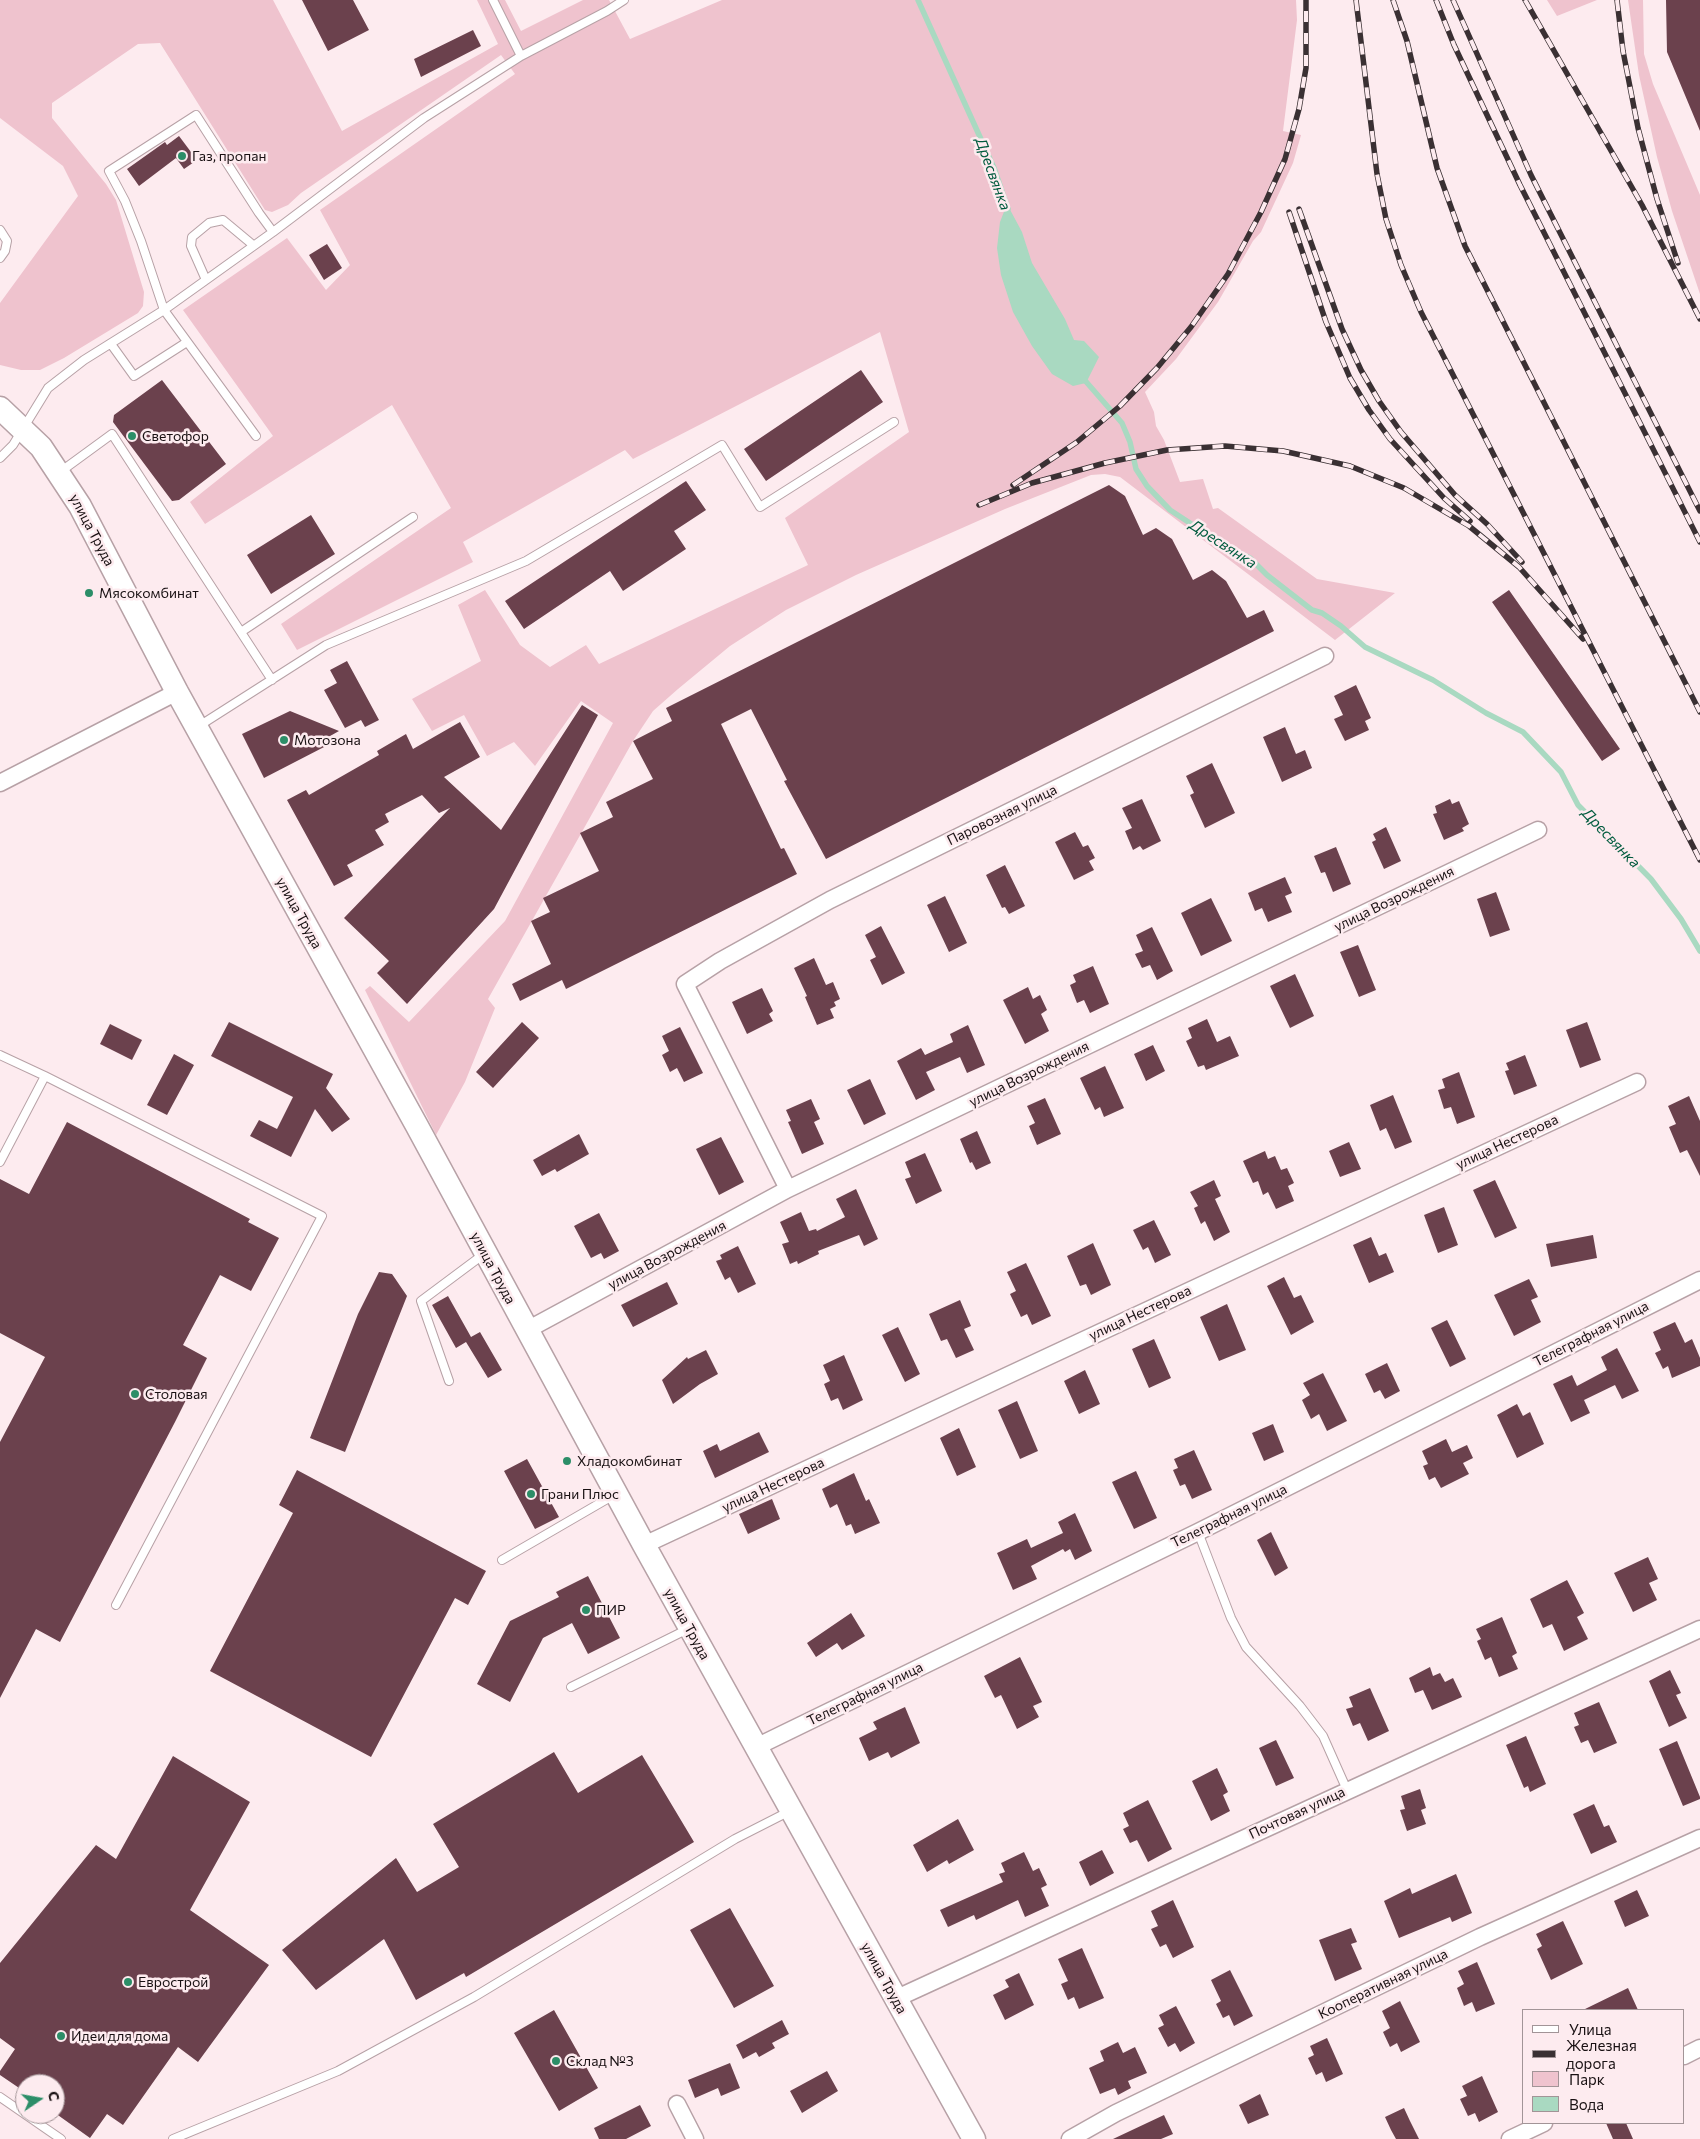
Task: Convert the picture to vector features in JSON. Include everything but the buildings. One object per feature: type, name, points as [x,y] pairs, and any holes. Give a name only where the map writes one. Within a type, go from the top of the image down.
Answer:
[{"type":"street","name":"улица Труда","points":[[0,408],[40,447],[80,506],[177,692],[644,1546],[974,2139]]},
{"type":"street","name":"Паровозная улица","points":[[788,1189],[685,984],[720,961],[830,900],[1325,656]]},
{"type":"street","points":[[0,783],[177,692]]},
{"type":"street","name":"улица Возрождения","points":[[527,1330],[788,1189],[1538,830]]},
{"type":"street","name":"улица Нестерова","points":[[644,1546],[1637,1082]]},
{"type":"street","name":"Телеграфная улица","points":[[756,1747],[1198,1532],[1700,1280]]},
{"type":"street","name":"Почтовая улица","points":[[895,1999],[1700,1629]]},
{"type":"street","name":"Кооперативная улица","points":[[1070,2139],[1125,2109],[1480,1937],[1700,1838]]},
{"type":"street","points":[[1685,2056],[1700,2048]]},
{"type":"street","points":[[677,2104],[695,2139]]},
{"type":"street","points":[[1510,2139],[1542,2124]]},
{"type":"lane","points":[[493,0],[521,56]]},
{"type":"lane","points":[[0,458],[24,430],[48,388],[84,360],[164,310],[273,232],[424,118],[521,56],[607,11],[624,0]]},
{"type":"lane","points":[[256,436],[164,310],[141,241],[125,201],[109,171],[196,115],[258,213],[273,232]]},
{"type":"lane","points":[[206,280],[191,246],[192,237],[209,223],[223,220],[254,245]]},
{"type":"lane","points":[[0,230],[7,241],[5,251],[0,258]]},
{"type":"lane","points":[[111,344],[134,376],[187,342]]},
{"type":"lane","points":[[197,727],[326,645],[526,561],[722,445],[760,507],[894,422]]},
{"type":"lane","points":[[59,473],[112,434],[272,680]]},
{"type":"lane","points":[[241,632],[412,517]]},
{"type":"lane","points":[[0,1055],[322,1216],[116,1605]]},
{"type":"lane","points":[[0,1162],[44,1076]]},
{"type":"lane","points":[[449,1380],[420,1301],[485,1253]]},
{"type":"lane","points":[[502,1560],[616,1494]]},
{"type":"lane","points":[[1198,1532],[1231,1618],[1246,1647],[1300,1706],[1323,1736],[1347,1790]]},
{"type":"lane","points":[[571,1686],[690,1628]]},
{"type":"lane","points":[[173,2139],[338,2071],[474,1998],[735,1839],[791,1810]]},
{"type":"lane","points":[[0,2097],[61,2139]]},
{"type":"green space","points":[[0,0],[273,0],[342,131],[498,44],[477,0],[505,0],[521,31],[583,0],[609,0],[630,39],[722,0],[1296,0],[1297,20],[1283,131],[1301,135],[1293,163],[1261,232],[1253,241],[1218,302],[1176,359],[1145,392],[1154,412],[1156,426],[1164,440],[1180,482],[1203,479],[1213,509],[1218,508],[1317,579],[1395,593],[1335,640],[1120,477],[1105,474],[1091,475],[1005,509],[856,575],[786,610],[730,646],[678,689],[653,711],[633,741],[488,999],[495,1008],[465,1082],[436,1135],[365,990],[370,986],[409,1022],[505,921],[613,723],[581,701],[535,766],[514,742],[487,756],[464,715],[432,731],[412,699],[481,661],[458,605],[485,590],[520,645],[550,667],[586,645],[599,664],[808,565],[785,518],[909,432],[880,332],[633,459],[625,450],[463,542],[473,562],[297,650],[281,624],[451,508],[392,405],[205,524],[190,502],[273,436],[183,310],[287,238],[326,290],[350,265],[320,210],[515,74],[501,55],[301,193],[288,205],[272,212],[265,210],[160,43],[138,44],[52,103],[52,118],[106,184],[116,200],[144,292],[143,306],[138,313],[64,358],[40,370],[21,370],[0,365],[0,303],[78,196],[63,166],[0,118]]},
{"type":"green space","points":[[1547,0],[1597,0],[1557,16]]},
{"type":"green space","points":[[1628,0],[1643,0],[1644,54],[1653,84],[1700,195],[1700,294],[1672,211],[1657,157],[1639,75]]},
{"type":"water","points":[[1007,204],[1022,232],[1032,263],[1065,319],[1074,340],[1084,341],[1099,357],[1086,383],[1073,386],[1052,374],[1032,346],[1013,312],[1001,275],[997,248],[1000,222]]},
{"type":"waterway","name":"Дресвянка","points":[[918,0],[994,168],[1008,209]]},
{"type":"waterway","name":"Дресвянка","points":[[1082,377],[1122,423],[1130,442],[1136,469],[1147,486],[1170,510],[1225,546],[1250,558],[1267,575],[1312,610],[1322,613],[1341,626],[1365,647],[1433,680],[1486,713],[1523,732],[1561,772],[1578,805],[1651,879],[1681,919],[1700,951]]},
{"type":"railway","points":[[1013,485],[1077,442],[1120,406],[1157,368],[1191,327],[1228,274],[1261,212],[1285,159],[1299,109],[1306,68],[1306,0]]},
{"type":"railway","points":[[1356,0],[1377,174],[1386,219],[1401,265],[1421,312],[1700,860]]},
{"type":"railway","points":[[1393,0],[1407,41],[1437,168],[1465,246],[1700,712]]},
{"type":"railway","points":[[1436,0],[1454,45],[1520,185],[1700,542]]},
{"type":"railway","points":[[1453,0],[1531,175],[1700,511]]},
{"type":"railway","points":[[1525,0],[1642,205],[1700,319]]},
{"type":"railway","points":[[1617,0],[1623,51],[1638,128],[1657,199],[1678,263]]},
{"type":"railway","points":[[1299,209],[1342,329],[1361,370],[1379,401],[1401,432],[1455,495],[1487,524],[1522,562]]},
{"type":"railway","points":[[1289,212],[1326,322],[1350,378],[1369,410],[1390,439],[1444,498],[1470,521]]},
{"type":"railway","points":[[979,505],[1032,483],[1105,463],[1167,450],[1225,446],[1283,451],[1350,466],[1404,488],[1469,526],[1519,567],[1583,639]]},
{"type":"place","name":"Газ, пропан","points":[[182,156]]},
{"type":"place","name":"Светофор","points":[[132,436]]},
{"type":"place","name":"Мясокомбинат","points":[[89,593]]},
{"type":"place","name":"Мотозона","points":[[284,740]]},
{"type":"place","name":"Столовая","points":[[135,1394]]},
{"type":"place","name":"Хладокомбинат","points":[[567,1461]]},
{"type":"place","name":"Грани Плюс","points":[[531,1494]]},
{"type":"place","name":"ПИР","points":[[586,1610]]},
{"type":"place","name":"Еврострой","points":[[128,1982]]},
{"type":"place","name":"Идеи для дома","points":[[61,2036]]},
{"type":"place","name":"Склад №3","points":[[556,2061]]}]
